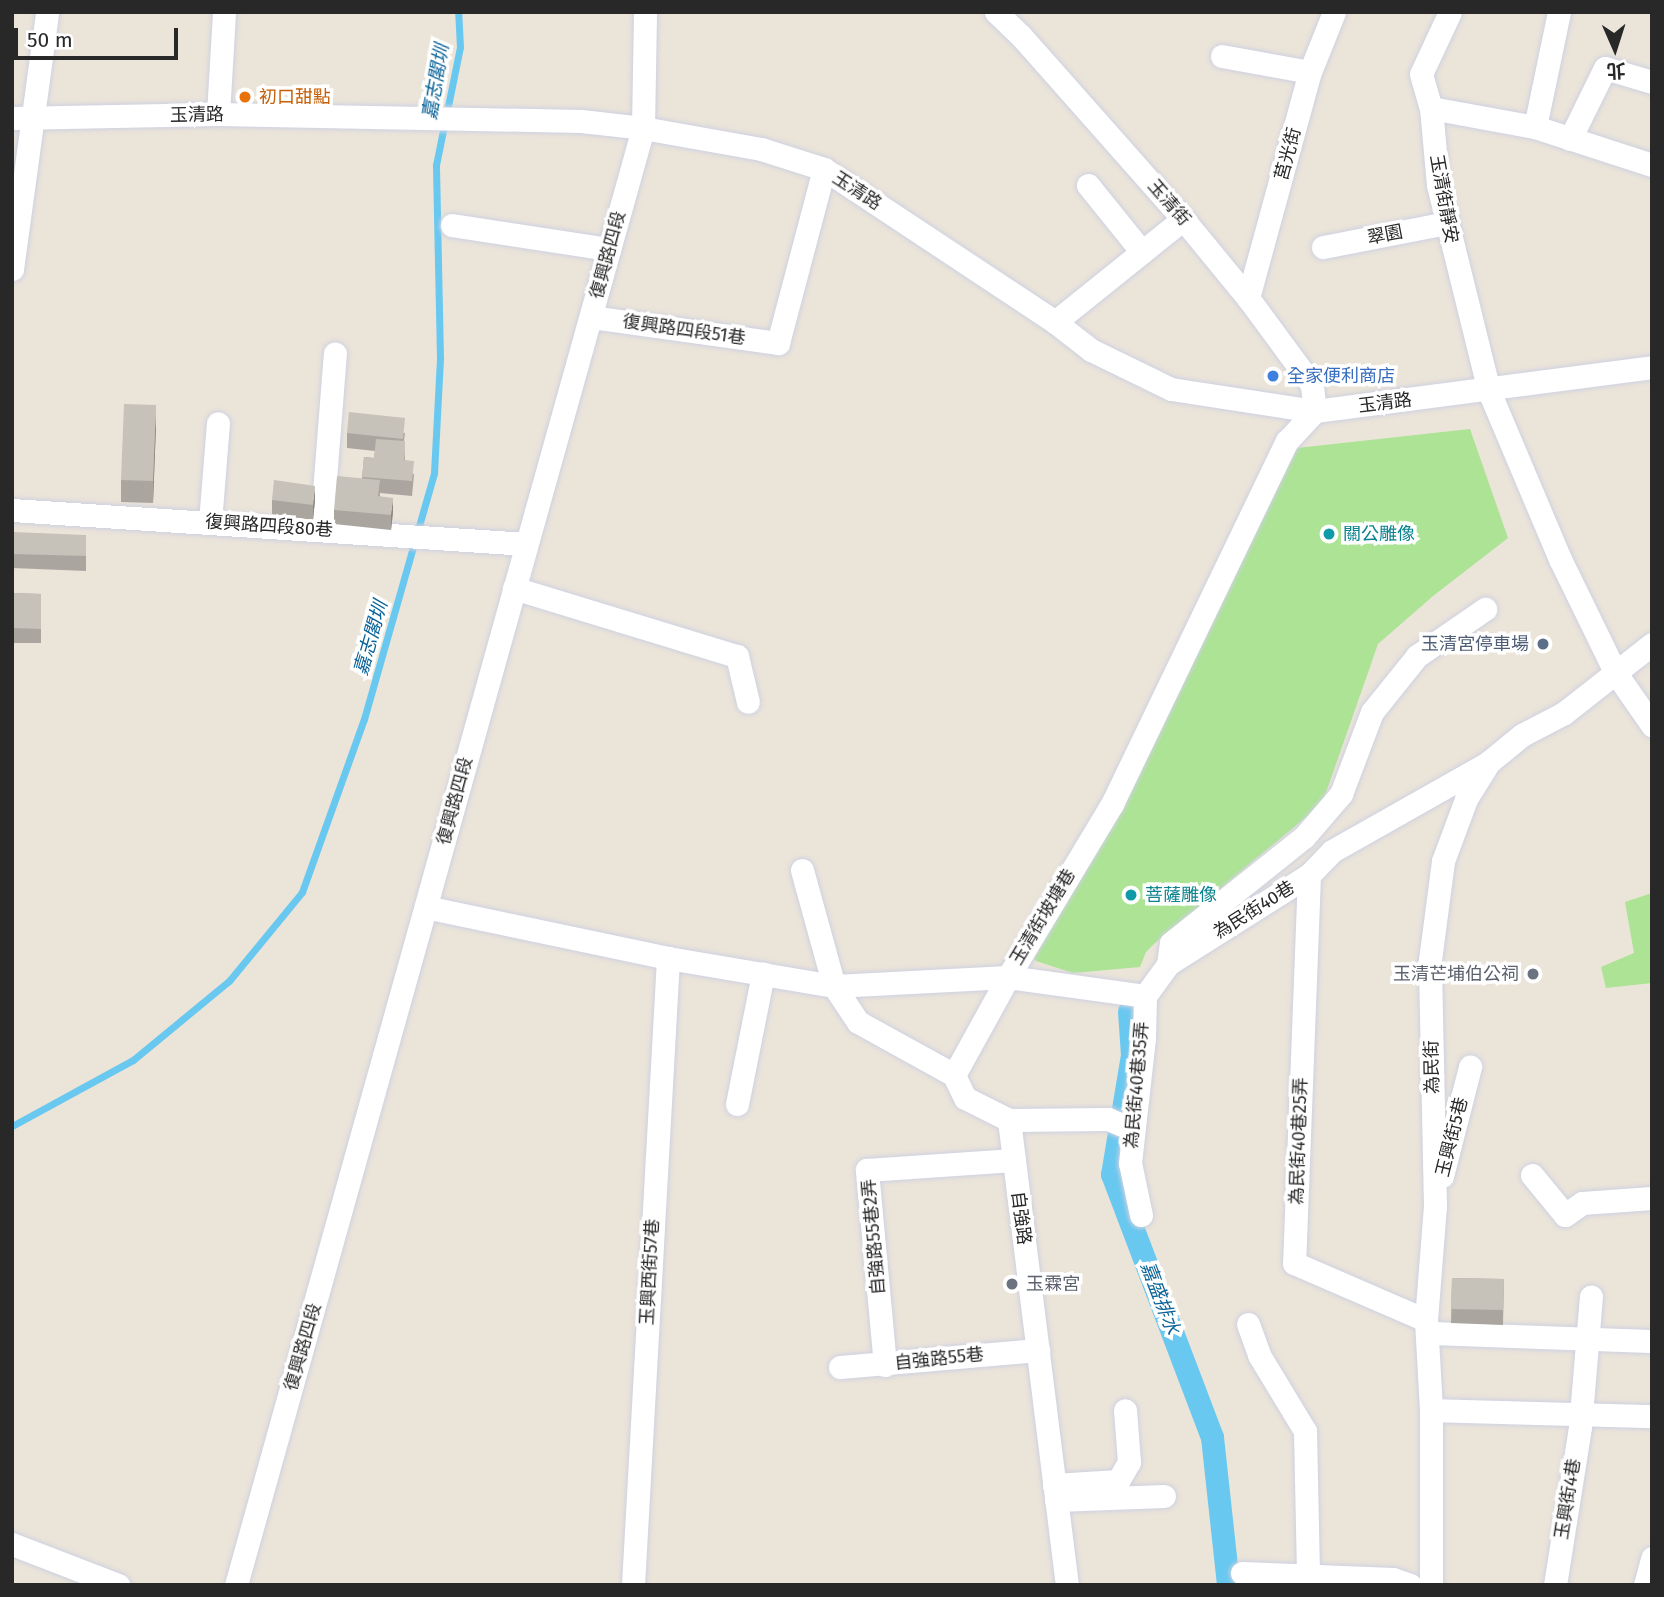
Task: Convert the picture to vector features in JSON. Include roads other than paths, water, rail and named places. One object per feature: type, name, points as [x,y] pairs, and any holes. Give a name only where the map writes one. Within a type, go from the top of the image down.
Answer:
[{"type":"street","points":[[12,270],[23,118],[47,12]]},
{"type":"street","points":[[218,114],[224,12]]},
{"type":"street","name":"復興路四段","points":[[236,1585],[643,128],[645,12]]},
{"type":"street","name":"玉清街","points":[[996,12],[1021,36],[1183,219],[1248,298],[1312,385],[1315,411]]},
{"type":"street","name":"莒光街","points":[[1248,298],[1310,72],[1334,12]]},
{"type":"street","name":"玉清街靜安","points":[[1450,12],[1420,74],[1431,108],[1438,184],[1489,391],[1560,559],[1615,672],[1652,725]]},
{"type":"street","points":[[1535,127],[1559,12]]},
{"type":"street","points":[[1222,56],[1310,72]]},
{"type":"street","points":[[1570,139],[1605,68],[1652,82]]},
{"type":"street","points":[[1431,108],[1535,127],[1652,165]]},
{"type":"street","name":"玉清路","points":[[23,118],[218,114],[581,121],[643,128],[761,149],[824,169],[1055,322],[1091,350],[1171,389],[1315,411],[1489,391],[1652,367]]},
{"type":"street","name":"復興路四段51巷","points":[[591,317],[778,343],[824,169]]},
{"type":"street","points":[[1088,185],[1142,252]]},
{"type":"street","points":[[1055,322],[1183,219]]},
{"type":"street","name":"翠園","points":[[1323,247],[1447,223]]},
{"type":"street","points":[[453,225],[609,249]]},
{"type":"street","points":[[321,530],[335,354]]},
{"type":"street","name":"玉清街坡塘巷","points":[[426,907],[668,958],[834,986],[1008,977],[1112,804],[1287,441],[1315,411]]},
{"type":"street","points":[[210,522],[218,422]]},
{"type":"street","name":"復興路四段80巷","points":[[12,510],[527,544]]},
{"type":"street","points":[[514,588],[737,656],[748,702]]},
{"type":"street","points":[[1168,964],[1171,943],[1304,837],[1341,794],[1372,712],[1417,656],[1485,609]]},
{"type":"street","name":"為民街","points":[[1431,1585],[1431,1410],[1427,1327],[1435,1206],[1430,960],[1443,861],[1466,799],[1489,762],[1522,735],[1564,713],[1652,644]]},
{"type":"street","name":"為民街40巷","points":[[1145,996],[1168,964],[1309,875],[1332,851],[1489,762]]},
{"type":"street","points":[[802,870],[834,986],[858,1022],[954,1075],[965,1098],[1009,1120],[1108,1119],[1132,1129]]},
{"type":"street","name":"為民街40巷25弄","points":[[1309,875],[1294,1263],[1427,1327]]},
{"type":"street","name":"玉興西街57巷","points":[[633,1585],[668,958]]},
{"type":"street","points":[[737,1104],[762,974]]},
{"type":"street","points":[[954,1075],[1008,977],[1145,996]]},
{"type":"street","name":"為民街40巷35弄","points":[[1141,1215],[1130,1163],[1144,1038],[1145,996]]},
{"type":"street","name":"玉興街5巷","points":[[1435,1206],[1470,1067]]},
{"type":"street","name":"自強路","points":[[1009,1120],[1067,1585]]},
{"type":"street","name":"自強路55巷2弄","points":[[885,1365],[867,1170],[1014,1160]]},
{"type":"street","points":[[1531,1175],[1565,1215],[1582,1203],[1652,1198]]},
{"type":"street","name":"玉興街4巷","points":[[1555,1585],[1581,1414],[1591,1296]]},
{"type":"street","points":[[1248,1324],[1259,1355],[1305,1430],[1308,1576]]},
{"type":"street","points":[[1427,1327],[1652,1341]]},
{"type":"street","name":"自強路55巷","points":[[840,1367],[1038,1350]]},
{"type":"street","points":[[1055,1493],[1118,1481],[1129,1462],[1125,1410]]},
{"type":"street","points":[[1431,1410],[1652,1416]]},
{"type":"street","points":[[1055,1493],[1164,1496]]},
{"type":"street","points":[[12,1544],[118,1585]]},
{"type":"street","points":[[1645,1585],[1652,1558]]},
{"type":"street","points":[[1242,1573],[1398,1583]]},
{"type":"waterway","name":"嘉志閣圳","points":[[12,1126],[133,1060],[229,981],[302,892],[364,719],[434,473],[440,358],[436,165],[460,47],[458,12]]},
{"type":"waterway","name":"嘉盛排水","points":[[1129,1011],[1132,1055],[1112,1174],[1212,1437],[1228,1585]]},
{"type":"place","name":"初口甜點","points":[[245,97]]},
{"type":"place","name":"全家便利商店","points":[[1273,376]]},
{"type":"place","name":"關公雕像","points":[[1329,534]]},
{"type":"place","name":"玉清宮停車場","points":[[1543,644]]},
{"type":"place","name":"菩薩雕像","points":[[1131,895]]},
{"type":"place","name":"玉清芒埔伯公祠","points":[[1533,974]]},
{"type":"place","name":"玉霖宮","points":[[1012,1284]]}]
